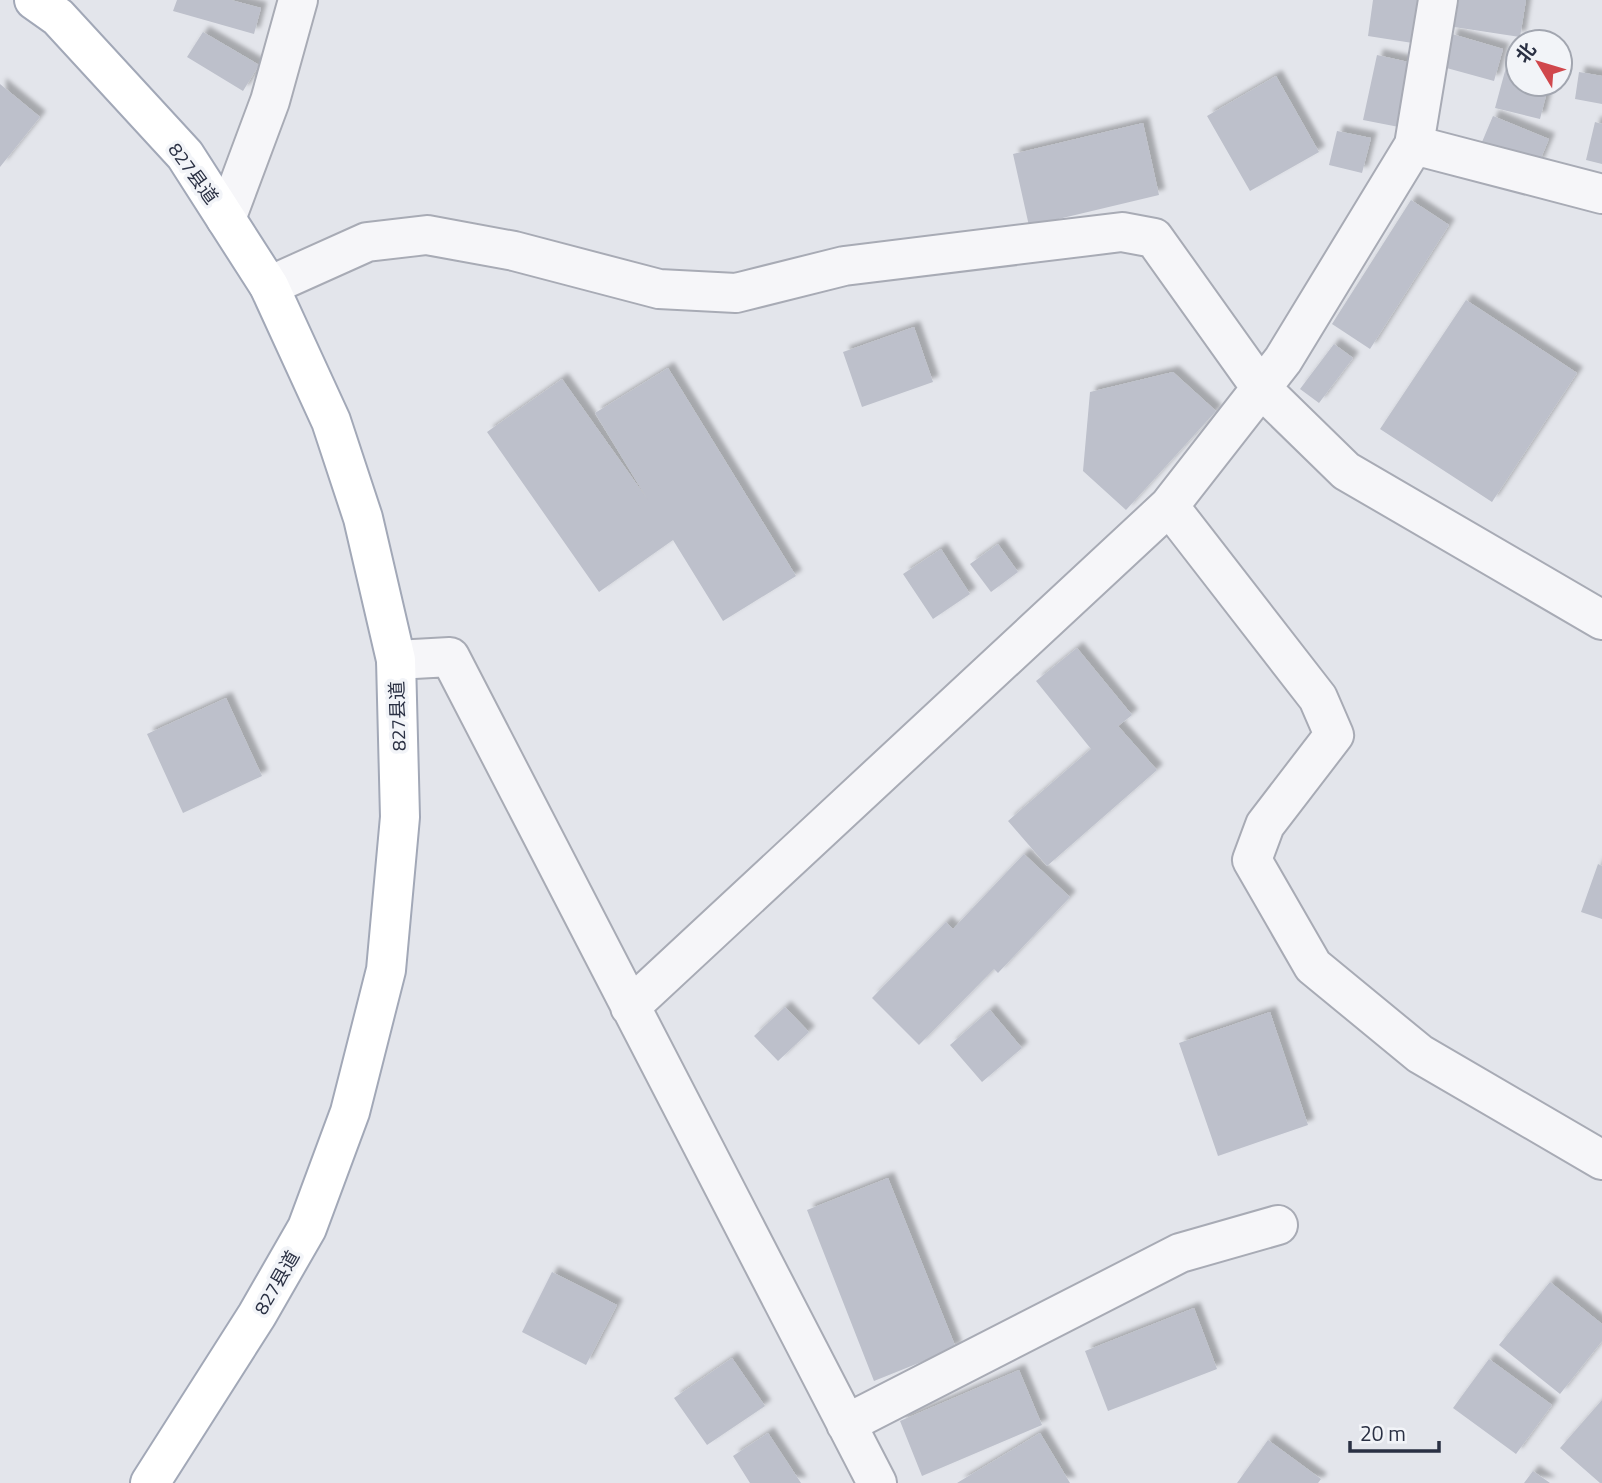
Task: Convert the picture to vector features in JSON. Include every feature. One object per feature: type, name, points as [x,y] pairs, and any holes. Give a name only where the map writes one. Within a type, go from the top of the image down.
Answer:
[{"type":"main road","name":"827县道","points":[[34,0],[58,17],[185,156],[270,286],[331,421],[363,518],[396,660],[401,817],[386,970],[349,1112],[307,1228],[257,1315],[150,1483]]},
{"type":"street","points":[[226,219],[270,101],[298,0]]},
{"type":"street","points":[[630,1007],[1169,506],[1283,360],[1414,145],[1438,0]]},
{"type":"street","points":[[1414,145],[1602,194]]},
{"type":"street","points":[[270,286],[367,242],[427,235],[514,251],[659,289],[736,293],[844,266],[1122,232],[1154,238],[1261,388],[1346,471],[1602,620]]},
{"type":"street","points":[[1169,506],[1318,698],[1334,735],[1265,825],[1252,860],[1312,966],[1420,1054],[1602,1160]]},
{"type":"street","points":[[396,660],[450,657],[877,1483]]},
{"type":"street","points":[[846,1424],[1180,1253],[1278,1225]]},
{"type":"building","points":[[177,0],[231,0],[261,8],[254,34],[173,11]]},
{"type":"building","points":[[1373,0],[1427,0],[1419,44],[1368,36]]},
{"type":"building","points":[[1459,0],[1526,0],[1521,28],[1504,28],[1504,35],[1454,27]]},
{"type":"building","points":[[203,32],[259,65],[243,91],[187,57]]},
{"type":"building","points":[[1452,34],[1503,49],[1494,81],[1443,67]]},
{"type":"building","points":[[1377,55],[1417,64],[1404,128],[1363,120]]},
{"type":"building","points":[[1579,72],[1602,76],[1602,104],[1575,99]]},
{"type":"building","points":[[1504,75],[1504,98],[1545,98],[1540,119],[1495,108]]},
{"type":"building","points":[[1276,76],[1319,152],[1250,191],[1207,116]]},
{"type":"building","points":[[0,84],[40,117],[0,167]]},
{"type":"building","points":[[1493,116],[1549,139],[1538,165],[1482,142]]},
{"type":"building","points":[[1595,122],[1602,124],[1602,164],[1586,160]]},
{"type":"building","points":[[1143,123],[1159,195],[1029,226],[1013,154]]},
{"type":"building","points":[[1337,131],[1371,138],[1362,173],[1329,165]]},
{"type":"building","points":[[1411,200],[1449,225],[1370,349],[1332,324]]},
{"type":"building","points":[[1466,300],[1577,373],[1492,502],[1380,429]]},
{"type":"building","points":[[914,327],[933,382],[862,407],[843,352]]},
{"type":"building","points":[[1334,344],[1353,358],[1319,403],[1300,389]]},
{"type":"building","points":[[668,368],[796,576],[723,621],[673,540],[599,592],[487,432],[562,379],[648,500],[595,413]]},
{"type":"building","points":[[1173,372],[1216,411],[1126,510],[1083,471],[1090,392]]},
{"type":"building","points":[[998,544],[1018,572],[991,592],[970,564]]},
{"type":"building","points":[[941,549],[970,594],[933,619],[903,574]]},
{"type":"building","points":[[1077,648],[1132,715],[1118,726],[1157,770],[1047,866],[1008,821],[1091,749],[1036,681]]},
{"type":"building","points":[[226,698],[262,776],[183,813],[147,734]]},
{"type":"building","points":[[1024,854],[1070,897],[998,973],[994,969],[919,1045],[872,998],[946,922],[953,929]]},
{"type":"building","points":[[1598,864],[1602,866],[1602,919],[1581,912]]},
{"type":"building","points":[[785,1007],[809,1032],[778,1061],[754,1036]]},
{"type":"building","points":[[990,1010],[1022,1048],[982,1082],[950,1045]]},
{"type":"building","points":[[1270,1012],[1308,1125],[1218,1156],[1179,1043]]},
{"type":"building","points":[[888,1178],[956,1348],[874,1381],[807,1210]]},
{"type":"building","points":[[552,1272],[617,1305],[586,1365],[522,1332]]},
{"type":"building","points":[[1550,1282],[1602,1324],[1602,1341],[1560,1394],[1499,1345]]},
{"type":"building","points":[[1194,1308],[1217,1369],[1108,1411],[1085,1351]]},
{"type":"building","points":[[732,1358],[765,1406],[707,1445],[674,1398]]},
{"type":"building","points":[[1489,1359],[1552,1405],[1516,1454],[1453,1408]]},
{"type":"building","points":[[1019,1370],[1042,1425],[922,1476],[900,1421]]},
{"type":"building","points":[[1602,1400],[1602,1483],[1600,1483],[1560,1448]]},
{"type":"building","points":[[768,1433],[801,1483],[750,1483],[733,1456]]},
{"type":"building","points":[[1040,1433],[1070,1483],[957,1483]]},
{"type":"building","points":[[1268,1440],[1321,1479],[1318,1483],[1237,1483]]},
{"type":"building","points":[[1533,1471],[1550,1483],[1524,1483]]}]
